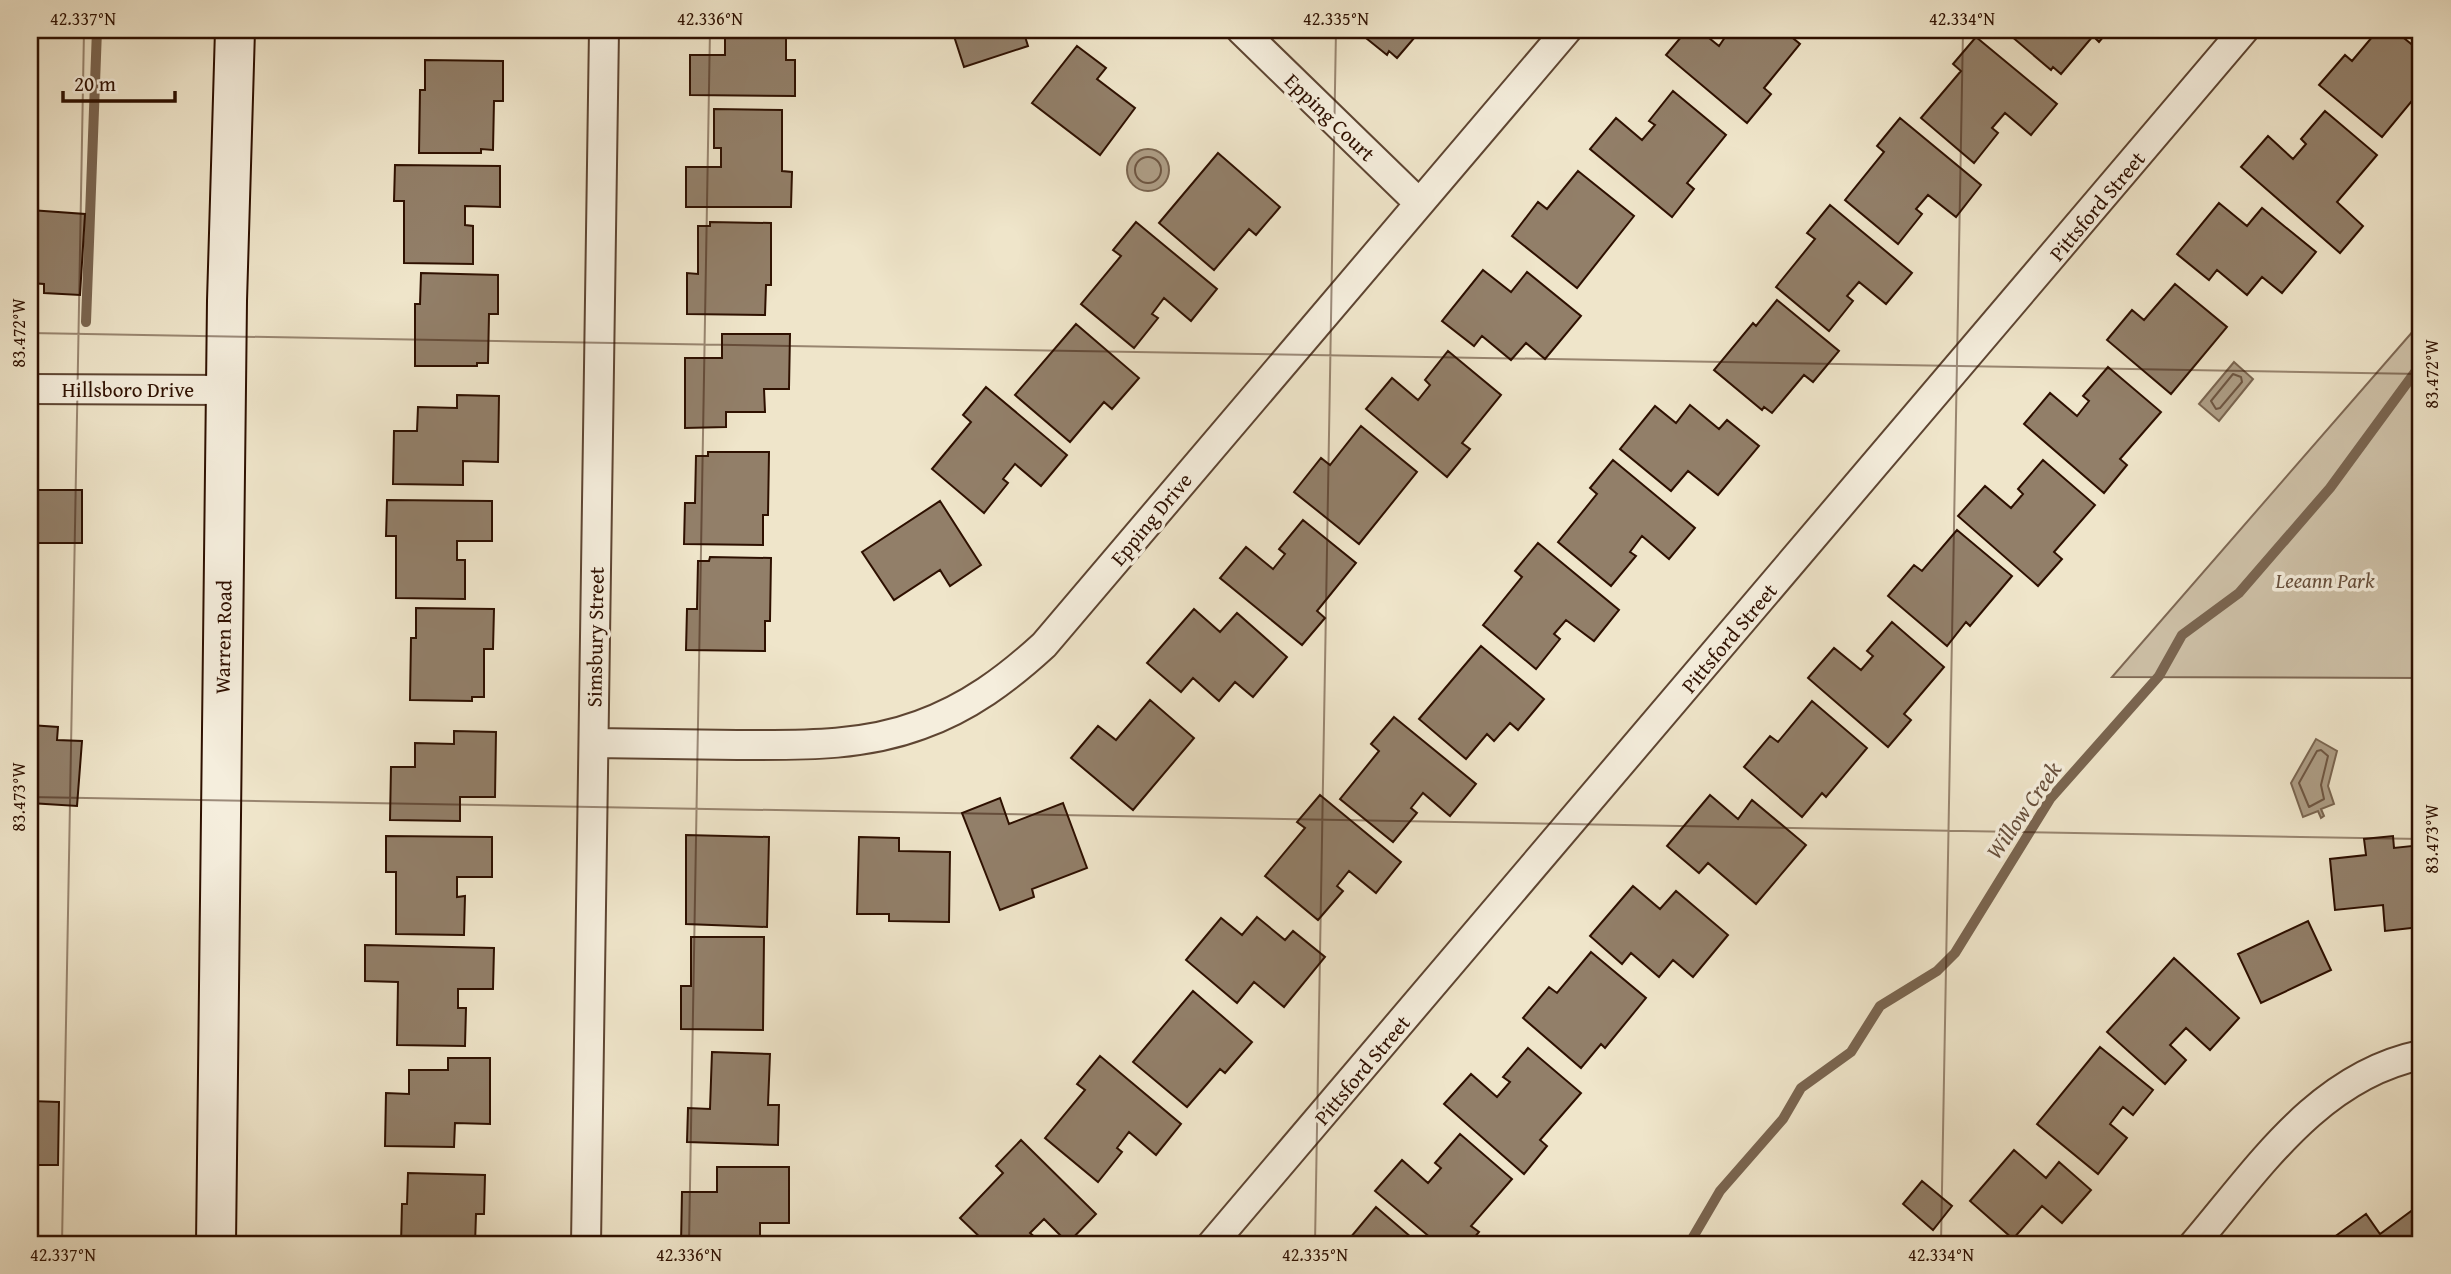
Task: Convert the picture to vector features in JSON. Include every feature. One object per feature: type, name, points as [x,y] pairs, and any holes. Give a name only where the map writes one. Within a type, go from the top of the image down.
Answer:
[{"type":"main road","name":"Warren Road","points":[[216,1244],[226,390],[235,30]]},
{"type":"street","name":"Simsbury Street","points":[[586,1244],[604,30]]},
{"type":"street","name":"Epping Court","points":[[1241,30],[1419,204]]},
{"type":"street","name":"Epping Drive","points":[[594,743],[848,743],[920,725],[986,692],[1044,645],[1567,30]]},
{"type":"street","name":"Pittsford Street","points":[[1212,1244],[2244,30]]},
{"type":"street","name":"Hillsboro Drive","points":[[30,389],[226,390]]},
{"type":"street","points":[[2194,1244],[2292,1129],[2316,1107],[2349,1084],[2379,1069],[2421,1055]]},
{"type":"green space","name":"Leeann Park","points":[[2421,322],[2421,678],[2112,677]]},
{"type":"water","points":[[1148,149],[1162,156],[1169,170],[1162,184],[1148,191],[1134,184],[1127,170],[1134,156]]},
{"type":"water","points":[[2234,362],[2253,379],[2219,421],[2199,404]]},
{"type":"water","points":[[2316,739],[2337,751],[2328,786],[2334,804],[2321,809],[2324,816],[2321,818],[2318,811],[2303,817],[2291,783]]},
{"type":"building","points":[[717,30],[786,30],[786,60],[795,60],[795,96],[690,95],[690,55],[725,55],[725,36],[717,36]]},
{"type":"building","points":[[952,30],[1023,30],[1028,46],[964,67]]},
{"type":"building","points":[[1356,30],[1421,30],[1397,58],[1389,51],[1387,55]]},
{"type":"building","points":[[1687,30],[1699,30],[1719,46],[1730,30],[1783,30],[1800,44],[1764,88],[1771,94],[1747,123],[1666,55]]},
{"type":"building","points":[[2004,30],[2109,30],[2099,42],[2093,36],[2061,74],[2053,67],[2051,70]]},
{"type":"building","points":[[2378,30],[2394,30],[2421,52],[2421,90],[2382,137],[2319,85],[2345,55],[2352,61]]},
{"type":"building","points":[[1976,37],[2057,104],[2031,135],[2005,113],[1992,128],[1998,133],[1974,163],[1921,118],[1961,71],[1953,64]]},
{"type":"building","points":[[1077,46],[1106,68],[1097,79],[1135,108],[1100,155],[1032,103]]},
{"type":"building","points":[[425,60],[503,61],[503,101],[494,101],[493,150],[481,149],[481,153],[419,153],[420,90],[425,90]]},
{"type":"building","points":[[1673,91],[1726,135],[1687,183],[1694,189],[1672,217],[1590,149],[1616,118],[1642,140],[1655,125],[1649,121]]},
{"type":"building","points":[[714,109],[782,110],[782,171],[792,172],[791,207],[686,207],[686,167],[721,167],[721,148],[714,148]]},
{"type":"building","points":[[2325,111],[2377,155],[2337,202],[2363,226],[2340,253],[2241,167],[2268,136],[2293,159],[2306,144],[2301,139]]},
{"type":"building","points":[[1900,118],[1981,185],[1956,217],[1928,195],[1916,209],[1922,214],[1898,244],[1845,200],[1884,152],[1877,146]]},
{"type":"building","points":[[1218,153],[1280,207],[1256,235],[1249,229],[1214,270],[1159,223]]},
{"type":"building","points":[[395,165],[500,166],[500,207],[465,206],[465,225],[473,226],[473,264],[404,263],[404,201],[394,201]]},
{"type":"building","points":[[1578,171],[1634,216],[1577,288],[1512,236],[1538,202],[1547,209]]},
{"type":"building","points":[[2219,203],[2247,226],[2262,208],[2316,252],[2282,293],[2262,277],[2247,295],[2217,270],[2209,280],[2177,254]]},
{"type":"building","points":[[1830,205],[1912,273],[1886,304],[1859,282],[1847,296],[1853,301],[1829,331],[1776,287],[1815,239],[1807,233]]},
{"type":"building","points":[[30,210],[85,214],[80,295],[44,293],[44,284],[30,283]]},
{"type":"building","points":[[710,222],[771,223],[771,285],[766,285],[765,315],[687,314],[687,273],[698,274],[698,226],[710,226]]},
{"type":"building","points":[[1136,222],[1217,289],[1191,321],[1164,298],[1152,314],[1158,318],[1134,348],[1081,304],[1121,256],[1113,250]]},
{"type":"building","points":[[1483,270],[1511,292],[1527,272],[1581,316],[1545,359],[1526,343],[1511,360],[1482,336],[1474,346],[1442,321]]},
{"type":"building","points":[[421,273],[498,275],[498,314],[489,314],[488,363],[477,363],[477,366],[415,366],[415,304],[420,304]]},
{"type":"building","points":[[2175,284],[2227,327],[2171,394],[2107,340],[2132,310],[2144,320]]},
{"type":"building","points":[[1777,300],[1839,351],[1813,382],[1804,375],[1772,413],[1764,407],[1762,410],[1714,370],[1753,323],[1756,326]]},
{"type":"building","points":[[1076,324],[1139,378],[1112,409],[1104,402],[1070,442],[1015,395]]},
{"type":"building","points":[[722,334],[790,334],[789,389],[764,389],[765,412],[726,412],[726,427],[685,428],[685,358],[722,358]]},
{"type":"building","points":[[1448,351],[1501,395],[1462,443],[1470,449],[1447,477],[1366,409],[1392,378],[1418,400],[1430,385],[1425,380]]},
{"type":"building","points":[[2108,367],[2161,412],[2120,459],[2127,465],[2104,493],[2024,424],[2050,393],[2077,416],[2089,401],[2083,396]]},
{"type":"building","points":[[986,387],[1067,455],[1041,486],[1015,464],[1003,479],[1008,483],[984,513],[932,469],[971,422],[963,415]]},
{"type":"building","points":[[457,395],[499,396],[498,462],[463,461],[463,485],[393,484],[394,431],[417,431],[418,407],[457,408]]},
{"type":"building","points":[[1690,405],[1719,429],[1727,420],[1759,446],[1718,495],[1688,471],[1671,491],[1620,449],[1655,406],[1676,423]]},
{"type":"building","points":[[1361,426],[1417,472],[1359,544],[1294,492],[1321,458],[1330,465]]},
{"type":"building","points":[[708,452],[769,452],[768,515],[763,515],[763,545],[684,544],[685,503],[695,503],[696,456],[708,456]]},
{"type":"building","points":[[1613,460],[1695,528],[1669,559],[1642,536],[1630,552],[1636,556],[1611,586],[1558,542],[1597,494],[1590,488]]},
{"type":"building","points":[[2043,460],[2095,505],[2054,552],[2062,559],[2038,586],[1958,516],[1985,486],[2011,508],[2023,494],[2018,489]]},
{"type":"building","points":[[30,490],[82,490],[82,543],[30,543]]},
{"type":"building","points":[[387,500],[492,501],[492,541],[457,541],[457,560],[465,560],[465,599],[396,598],[396,536],[386,536]]},
{"type":"building","points":[[940,501],[981,565],[950,586],[940,570],[894,600],[862,552]]},
{"type":"building","points":[[1303,520],[1356,563],[1317,611],[1325,618],[1302,645],[1220,578],[1246,547],[1273,569],[1285,554],[1279,549]]},
{"type":"building","points":[[1957,530],[2012,576],[1970,626],[1966,622],[1947,646],[1888,596],[1914,565],[1922,571]]},
{"type":"building","points":[[1538,543],[1619,610],[1594,641],[1566,620],[1554,634],[1560,639],[1536,669],[1483,625],[1522,577],[1515,571]]},
{"type":"building","points":[[710,557],[771,558],[770,621],[765,621],[765,651],[686,650],[687,609],[697,609],[698,561],[709,561]]},
{"type":"building","points":[[416,608],[494,609],[493,649],[484,649],[484,697],[472,697],[472,701],[410,700],[411,638],[416,638]]},
{"type":"building","points":[[1194,609],[1220,632],[1237,613],[1287,657],[1253,697],[1235,682],[1219,701],[1193,678],[1181,692],[1147,663]]},
{"type":"building","points":[[1892,622],[1944,667],[1904,714],[1911,720],[1888,747],[1808,678],[1834,648],[1861,670],[1873,656],[1867,651]]},
{"type":"building","points":[[1481,646],[1544,699],[1518,730],[1510,723],[1494,741],[1487,734],[1466,759],[1419,719]]},
{"type":"building","points":[[1150,700],[1194,738],[1133,810],[1071,758],[1098,726],[1116,740]]},
{"type":"building","points":[[1812,701],[1867,748],[1826,797],[1822,793],[1802,817],[1744,767],[1770,736],[1778,742]]},
{"type":"building","points":[[1394,717],[1476,784],[1450,816],[1423,793],[1411,808],[1417,813],[1393,842],[1340,799],[1379,751],[1371,744]]},
{"type":"building","points":[[30,725],[58,727],[57,740],[82,741],[77,806],[30,803]]},
{"type":"building","points":[[454,731],[496,732],[495,797],[460,797],[460,821],[390,820],[391,767],[415,767],[415,743],[454,744]]},
{"type":"building","points":[[1320,795],[1401,862],[1376,893],[1349,871],[1337,886],[1343,891],[1318,920],[1265,876],[1305,828],[1297,822]]},
{"type":"building","points":[[1710,795],[1738,819],[1752,800],[1806,845],[1756,904],[1708,863],[1699,873],[1667,846]]},
{"type":"building","points":[[1000,798],[1009,824],[1063,803],[1087,868],[1032,889],[1034,897],[1000,910],[962,813]]},
{"type":"building","points":[[686,835],[769,837],[767,927],[686,924]]},
{"type":"building","points":[[386,836],[492,837],[492,877],[457,877],[457,897],[465,896],[464,935],[396,934],[396,872],[386,872]]},
{"type":"building","points":[[2393,836],[2394,848],[2421,845],[2421,896],[2417,897],[2420,927],[2385,931],[2383,905],[2335,910],[2330,859],[2366,855],[2364,839]]},
{"type":"building","points":[[859,837],[899,838],[899,851],[950,852],[949,922],[889,921],[889,914],[857,914]]},
{"type":"building","points":[[1633,886],[1660,909],[1676,891],[1728,935],[1693,977],[1673,960],[1659,977],[1631,953],[1622,964],[1590,936]]},
{"type":"building","points":[[1257,917],[1285,940],[1293,931],[1325,957],[1284,1007],[1254,982],[1237,1003],[1186,960],[1221,918],[1242,935]]},
{"type":"building","points":[[2308,921],[2331,970],[2261,1003],[2238,954]]},
{"type":"building","points":[[691,937],[764,937],[763,1030],[681,1029],[681,986],[691,986]]},
{"type":"building","points":[[365,945],[494,948],[493,989],[458,989],[458,1008],[466,1008],[465,1046],[397,1045],[398,982],[365,981]]},
{"type":"building","points":[[1591,952],[1646,998],[1605,1048],[1601,1044],[1581,1068],[1523,1018],[1549,987],[1557,993]]},
{"type":"building","points":[[2174,958],[2239,1018],[2210,1050],[2186,1028],[2170,1045],[2186,1060],[2165,1084],[2107,1032]]},
{"type":"building","points":[[1193,991],[1252,1042],[1225,1073],[1220,1069],[1187,1107],[1133,1062]]},
{"type":"building","points":[[2100,1047],[2153,1090],[2133,1115],[2123,1107],[2110,1124],[2127,1138],[2098,1174],[2037,1124]]},
{"type":"building","points":[[1528,1048],[1581,1093],[1540,1140],[1547,1146],[1524,1174],[1444,1104],[1471,1074],[1497,1097],[1510,1082],[1503,1077]]},
{"type":"building","points":[[712,1052],[770,1054],[768,1105],[779,1105],[778,1145],[687,1142],[688,1108],[710,1109]]},
{"type":"building","points":[[1100,1056],[1181,1124],[1156,1155],[1129,1132],[1117,1148],[1122,1152],[1098,1182],[1045,1138],[1085,1090],[1077,1084]]},
{"type":"building","points":[[448,1058],[490,1058],[490,1124],[455,1123],[454,1147],[385,1146],[386,1093],[409,1094],[409,1070],[448,1070]]},
{"type":"building","points":[[30,1101],[59,1102],[58,1165],[30,1165]]},
{"type":"building","points":[[1460,1134],[1512,1179],[1471,1226],[1479,1232],[1469,1244],[1438,1244],[1375,1191],[1402,1160],[1428,1183],[1441,1168],[1435,1163]]},
{"type":"building","points":[[1021,1140],[1096,1214],[1068,1243],[1044,1219],[1030,1233],[1036,1238],[1030,1244],[987,1244],[960,1218],[1003,1173],[996,1166]]},
{"type":"building","points":[[2014,1150],[2046,1178],[2059,1162],[2091,1190],[2062,1223],[2042,1206],[2013,1239],[1970,1201]]},
{"type":"building","points":[[717,1167],[789,1167],[789,1223],[760,1223],[760,1244],[681,1244],[682,1192],[717,1192]]},
{"type":"building","points":[[408,1173],[485,1175],[484,1214],[476,1214],[475,1244],[401,1244],[402,1204],[407,1204]]},
{"type":"building","points":[[1922,1181],[1952,1206],[1933,1230],[1903,1204]]},
{"type":"building","points":[[2418,1206],[2421,1211],[2421,1244],[2334,1244],[2330,1240],[2366,1214],[2380,1234]]},
{"type":"building","points":[[1376,1207],[1419,1244],[1345,1244]]},
{"type":"waterway","points":[[86,322],[97,30]]},
{"type":"waterway","name":"Willow Creek","points":[[1689,1244],[1720,1191],[1783,1119],[1801,1088],[1851,1052],[1880,1006],[1937,971],[1955,953],[2050,799],[2159,676],[2182,635],[2239,593],[2330,488],[2421,364]]}]
